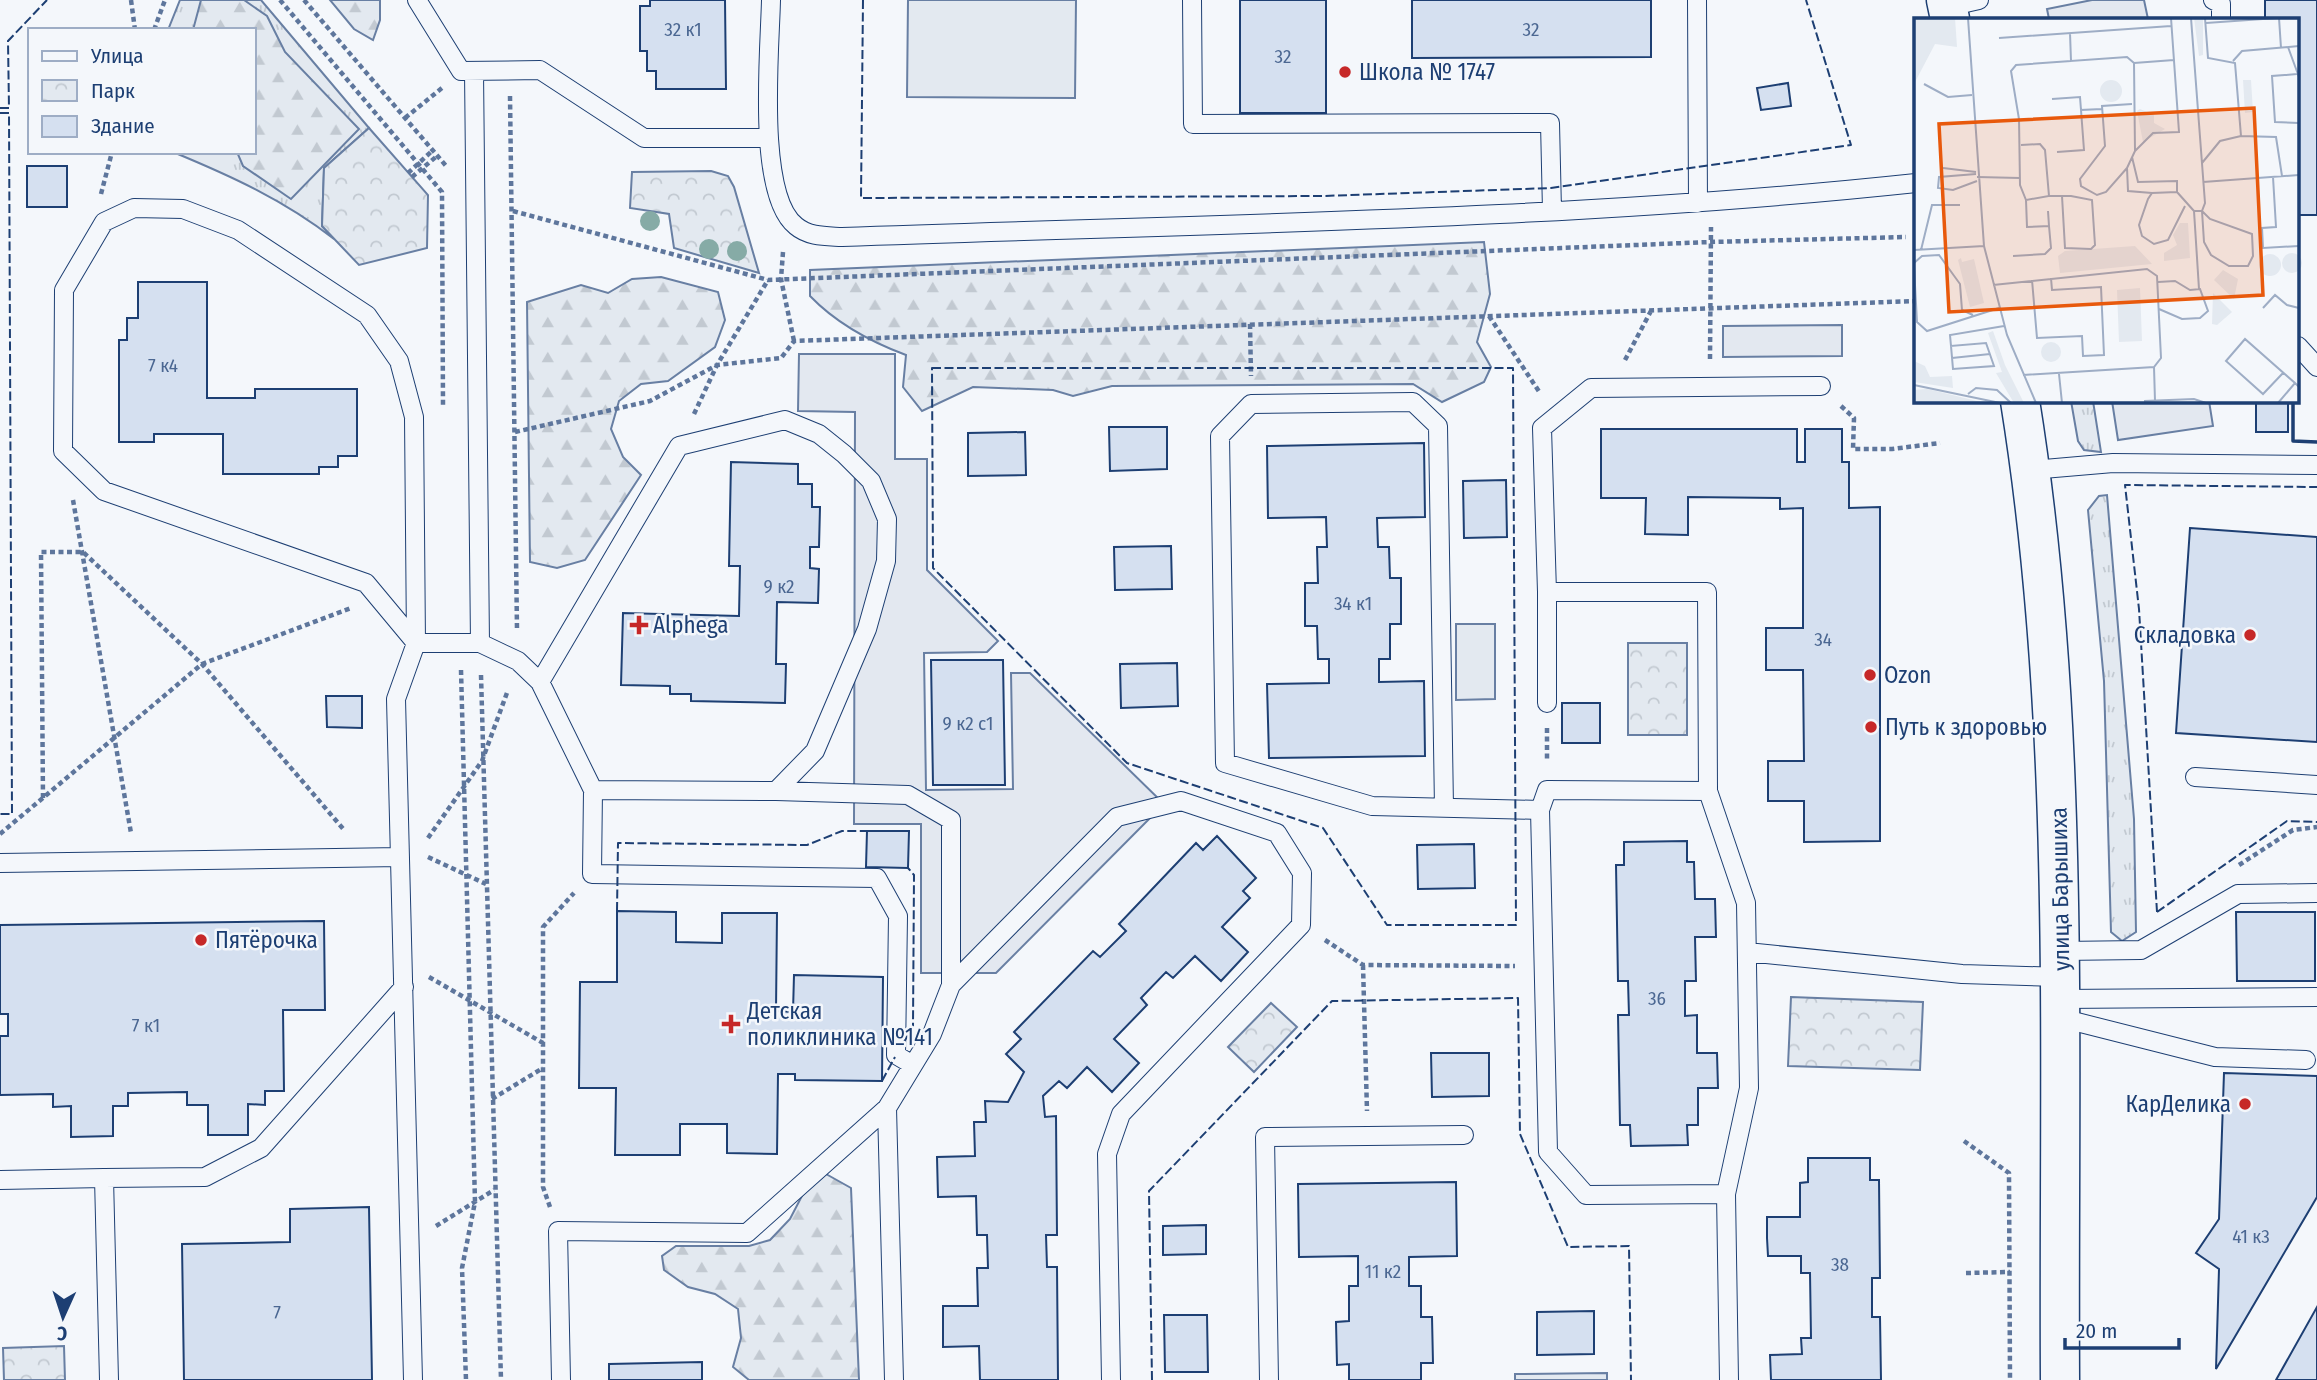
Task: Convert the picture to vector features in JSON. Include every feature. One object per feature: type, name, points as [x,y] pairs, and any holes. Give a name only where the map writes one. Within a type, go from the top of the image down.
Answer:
[{"type":"main road","name":"улица Барышиха","points":[[2020,402],[2031,470],[2048,620],[2054,712],[2061,986],[2060,1380]]},
{"type":"lane","points":[[417,0],[468,71],[480,643]]},
{"type":"lane","points":[[771,0],[769,138],[774,182],[784,211],[795,226],[812,235],[842,237],[1552,211],[1704,203],[1914,183]]},
{"type":"lane","points":[[1192,0],[1193,124],[1550,123],[1552,211]]},
{"type":"lane","points":[[1697,0],[1704,203]]},
{"type":"lane","points":[[2213,0],[2221,5],[2221,18]]},
{"type":"lane","points":[[468,71],[540,70],[644,138],[769,138]]},
{"type":"lane","points":[[413,1380],[396,699],[416,643],[414,417],[399,361],[367,314],[238,230],[183,209],[134,208],[104,222],[64,290],[63,451],[104,491],[366,583],[416,643]]},
{"type":"lane","points":[[2300,348],[2317,367]]},
{"type":"lane","points":[[1547,703],[1542,429],[1555,415],[1591,388],[1821,386]]},
{"type":"lane","points":[[1444,808],[1438,426],[1413,402],[1251,404],[1220,436],[1225,763],[1371,806],[1444,808],[1540,810]]},
{"type":"lane","points":[[540,682],[679,446],[785,420],[819,433],[871,481],[887,519],[886,561],[867,629],[815,751],[776,791]]},
{"type":"lane","points":[[2031,470],[2113,463],[2317,465]]},
{"type":"lane","points":[[1547,592],[1707,592],[1708,791],[1746,903],[1749,1088],[1726,1195],[1729,1380]]},
{"type":"lane","points":[[416,643],[480,643],[517,662],[540,682],[593,790],[592,874],[877,878],[898,916],[896,1055],[913,1065]]},
{"type":"lane","points":[[2195,777],[2317,785]]},
{"type":"lane","points":[[561,1380],[558,1231],[747,1233],[887,1108],[932,1034],[951,985],[951,820],[908,795],[593,790]]},
{"type":"lane","points":[[1708,791],[1547,790],[1540,810],[1548,1152],[1586,1195],[1726,1195]]},
{"type":"lane","points":[[951,985],[1117,817],[1181,801],[1278,833],[1302,873],[1301,925],[1121,1114],[1107,1154],[1111,1380]]},
{"type":"lane","points":[[0,863],[400,857]]},
{"type":"lane","points":[[2061,986],[2141,950],[2238,894],[2277,903],[2317,893]]},
{"type":"lane","points":[[1747,952],[2061,986],[2278,989],[2317,997]]},
{"type":"lane","points":[[2061,986],[2215,1057],[2306,1060]]},
{"type":"lane","points":[[0,1180],[205,1177],[261,1148],[404,987]]},
{"type":"lane","points":[[887,1108],[894,1380]]},
{"type":"lane","points":[[1269,1380],[1265,1138],[1464,1135]]},
{"type":"lane","points":[[104,1178],[109,1380]]},
{"type":"path","points":[[131,0],[135,28]]},
{"type":"path","points":[[156,28],[166,0]]},
{"type":"path","points":[[304,0],[453,174]]},
{"type":"path","points":[[405,118],[468,71]]},
{"type":"path","points":[[432,151],[410,175],[437,156]]},
{"type":"path","points":[[104,222],[100,188],[111,154]]},
{"type":"path","points":[[1704,203],[1710,307],[1710,387]]},
{"type":"path","points":[[515,432],[650,401],[717,365],[781,358],[794,341],[781,279],[782,256],[795,226]]},
{"type":"path","points":[[679,446],[717,365],[768,280]]},
{"type":"path","points":[[794,341],[1914,301]]},
{"type":"path","points":[[1609,388],[1653,309]]},
{"type":"path","points":[[1488,315],[1555,415]]},
{"type":"path","points":[[1250,324],[1251,368]]},
{"type":"path","points":[[1821,386],[1854,418],[1853,449],[1892,449],[1940,443]]},
{"type":"path","points":[[63,451],[137,861]]},
{"type":"path","points":[[43,798],[41,552],[83,552],[202,664],[368,858]]},
{"type":"path","points":[[0,834],[202,664],[378,597]]},
{"type":"path","points":[[480,643],[501,1380]]},
{"type":"path","points":[[1547,703],[1547,790]]},
{"type":"path","points":[[418,852],[486,884]]},
{"type":"path","points":[[558,1231],[543,1187],[543,927],[592,874]]},
{"type":"path","points":[[1301,925],[1363,965],[1544,967]]},
{"type":"path","points":[[1363,965],[1368,1136]]},
{"type":"path","points":[[427,976],[544,1044]]},
{"type":"path","points":[[492,1099],[544,1068]]},
{"type":"path","points":[[1964,1141],[2009,1173],[2010,1380]]},
{"type":"path","points":[[410,1243],[495,1189]]},
{"type":"path","points":[[1966,1273],[2010,1272]]},
{"type":"green space","points":[[180,0],[261,0],[369,128],[324,168],[322,226],[334,239],[296,212],[256,190],[178,154],[256,154],[256,28],[169,28]]},
{"type":"green space","points":[[201,0],[244,0],[267,16],[285,52],[359,129],[291,199],[243,166],[238,154],[256,154],[256,28],[194,28]]},
{"type":"green space","points":[[330,0],[380,0],[380,20],[373,40],[354,29]]},
{"type":"green space","points":[[908,0],[1076,0],[1075,98],[907,97]]},
{"type":"green space","points":[[369,128],[428,195],[427,248],[359,265],[322,226],[324,168]]},
{"type":"green space","points":[[711,171],[728,176],[734,187],[759,273],[674,248],[669,214],[630,208],[632,172]]},
{"type":"green space","points":[[1484,242],[1490,294],[1477,342],[1491,367],[1484,382],[1442,402],[1413,384],[1112,386],[1073,396],[1053,390],[973,387],[922,411],[903,387],[906,355],[855,331],[831,315],[810,296],[810,270]]},
{"type":"green space","points":[[661,277],[718,292],[725,320],[715,347],[668,381],[641,384],[619,401],[611,429],[623,457],[641,475],[585,560],[557,568],[530,562],[527,302],[581,285],[608,293],[632,279]]},
{"type":"green space","points":[[2071,402],[2093,402],[2101,452],[2084,450],[2078,441]]},
{"type":"green space","points":[[2107,495],[2134,819],[2136,932],[2122,941],[2111,932],[2104,681],[2088,510],[2099,496]]},
{"type":"green space","points":[[1456,624],[1495,624],[1495,699],[1456,700]]},
{"type":"green space","points":[[1628,643],[1687,643],[1687,735],[1628,735]]},
{"type":"green space","points":[[1791,997],[1923,1002],[1920,1070],[1788,1066]]},
{"type":"green space","points":[[1271,1003],[1297,1027],[1254,1072],[1228,1047]]},
{"type":"green space","points":[[826,1174],[851,1188],[859,1380],[749,1380],[733,1367],[741,1338],[738,1309],[715,1294],[688,1287],[664,1270],[662,1256],[676,1246],[749,1246],[770,1240],[790,1219],[804,1192]]},
{"type":"green space","points":[[64,1346],[65,1380],[4,1380],[3,1348]]},
{"type":"green space","points":[[1607,1373],[1607,1380],[1515,1380],[1515,1374]]},
{"type":"shaded area","points":[[2092,0],[2144,0],[2148,18],[2049,18],[2047,9]]},
{"type":"shaded area","points":[[1842,325],[1842,356],[1723,357],[1723,326]]},
{"type":"shaded area","points":[[799,354],[895,354],[895,459],[927,459],[927,570],[998,641],[987,652],[924,653],[926,790],[1013,789],[1011,673],[1030,673],[1164,804],[996,973],[921,973],[921,824],[854,824],[855,412],[798,411]]},
{"type":"shaded area","points":[[2112,402],[2209,402],[2213,426],[2118,440]]},
{"type":"building","points":[[650,0],[725,0],[726,89],[656,89],[656,71],[647,71],[647,51],[640,51],[640,6],[650,6]]},
{"type":"building","points":[[1240,0],[1326,0],[1326,113],[1240,113]]},
{"type":"building","points":[[1412,0],[1651,0],[1651,57],[1412,58]]},
{"type":"building","points":[[2265,0],[2317,0],[2317,215],[2300,215],[2300,18],[2265,18]]},
{"type":"building","points":[[1788,83],[1791,106],[1761,110],[1757,88]]},
{"type":"building","points":[[27,166],[67,166],[67,207],[27,207]]},
{"type":"building","points":[[138,282],[207,282],[207,398],[255,398],[255,389],[357,389],[357,456],[338,456],[338,467],[319,467],[319,474],[223,474],[223,434],[154,434],[154,442],[119,442],[119,340],[127,340],[127,318],[138,318]]},
{"type":"building","points":[[2256,402],[2288,402],[2288,432],[2256,432]]},
{"type":"building","points":[[1109,427],[1167,427],[1167,469],[1110,471]]},
{"type":"building","points":[[1601,429],[1797,429],[1797,462],[1805,462],[1805,429],[1842,429],[1842,462],[1849,462],[1849,508],[1880,507],[1880,841],[1804,842],[1804,801],[1768,801],[1768,761],[1804,761],[1803,670],[1766,670],[1766,628],[1803,628],[1803,508],[1780,509],[1780,498],[1688,497],[1688,535],[1645,534],[1646,498],[1601,498]]},
{"type":"building","points":[[1025,432],[1026,475],[968,476],[968,433]]},
{"type":"building","points":[[1424,443],[1425,517],[1377,518],[1378,547],[1389,547],[1390,578],[1401,578],[1401,624],[1390,624],[1390,659],[1379,659],[1379,682],[1424,681],[1425,756],[1269,758],[1267,684],[1329,683],[1329,659],[1318,659],[1317,626],[1305,626],[1305,583],[1318,583],[1317,547],[1327,547],[1326,517],[1268,518],[1267,446]]},
{"type":"building","points":[[731,462],[798,464],[798,484],[812,484],[812,507],[820,507],[819,547],[810,547],[810,568],[819,569],[818,603],[777,602],[776,664],[786,664],[785,703],[691,701],[691,694],[670,694],[670,686],[621,685],[623,613],[739,616],[740,566],[729,566]]},
{"type":"building","points":[[1506,480],[1507,537],[1464,538],[1463,481]]},
{"type":"building","name":"Складовка","points":[[2190,528],[2317,537],[2317,742],[2176,733]]},
{"type":"building","points":[[1171,546],[1172,589],[1115,590],[1114,547]]},
{"type":"building","points":[[931,660],[1003,660],[1005,785],[933,785]]},
{"type":"building","points":[[1177,663],[1178,706],[1121,708],[1120,664]]},
{"type":"building","points":[[326,696],[362,696],[362,728],[327,727]]},
{"type":"building","points":[[1562,703],[1600,703],[1600,743],[1562,743]]},
{"type":"building","points":[[867,831],[909,831],[908,868],[866,867]]},
{"type":"building","points":[[1217,836],[1256,878],[1243,891],[1250,898],[1222,927],[1248,952],[1221,981],[1195,956],[1173,978],[1166,972],[1141,998],[1147,1005],[1114,1039],[1139,1063],[1112,1092],[1087,1067],[1067,1088],[1059,1081],[1043,1096],[1045,1117],[1056,1116],[1057,1235],[1046,1235],[1047,1267],[1057,1267],[1058,1380],[980,1380],[979,1346],[943,1347],[943,1306],[978,1306],[977,1268],[988,1268],[987,1235],[977,1235],[976,1196],[938,1197],[937,1157],[975,1156],[974,1122],[986,1122],[985,1101],[1008,1102],[1024,1072],[1006,1054],[1021,1039],[1014,1032],[1093,951],[1100,957],[1126,931],[1119,924],[1196,843],[1203,850]]},
{"type":"building","points":[[1687,841],[1687,862],[1694,862],[1695,899],[1715,899],[1716,937],[1695,937],[1696,981],[1685,981],[1685,1016],[1697,1015],[1697,1053],[1717,1053],[1718,1088],[1698,1088],[1698,1125],[1687,1125],[1688,1145],[1631,1146],[1630,1125],[1620,1125],[1618,1015],[1629,1015],[1628,981],[1618,981],[1616,865],[1624,865],[1624,842]]},
{"type":"building","points":[[1474,844],[1475,888],[1418,889],[1417,845]]},
{"type":"building","name":"Детская поликлиника №141","points":[[617,911],[676,912],[676,942],[722,943],[722,913],[777,913],[776,1011],[793,1012],[794,975],[883,977],[882,1081],[795,1080],[795,1074],[778,1074],[777,1154],[727,1153],[727,1124],[680,1124],[680,1155],[615,1155],[616,1088],[579,1088],[580,982],[617,982]]},
{"type":"building","points":[[2236,912],[2315,912],[2315,981],[2237,981]]},
{"type":"building","points":[[324,921],[325,1010],[283,1010],[284,1091],[265,1091],[265,1105],[248,1104],[248,1135],[208,1135],[208,1105],[187,1105],[187,1092],[128,1093],[128,1106],[113,1106],[113,1136],[71,1137],[71,1106],[53,1107],[53,1094],[0,1095],[0,1036],[8,1036],[8,1014],[0,1014],[0,925]]},
{"type":"building","points":[[1431,1053],[1489,1053],[1489,1096],[1432,1097]]},
{"type":"building","points":[[2224,1073],[2317,1076],[2317,1197],[2216,1369],[2219,1269],[2196,1253],[2219,1219]]},
{"type":"building","points":[[1808,1158],[1870,1158],[1870,1180],[1879,1180],[1880,1278],[1872,1278],[1872,1317],[1880,1317],[1881,1380],[1771,1380],[1770,1355],[1802,1354],[1801,1338],[1811,1338],[1810,1273],[1801,1273],[1801,1256],[1768,1256],[1767,1238],[1767,1217],[1800,1217],[1800,1183],[1808,1182]]},
{"type":"building","points":[[1456,1182],[1457,1256],[1409,1257],[1409,1286],[1421,1286],[1421,1317],[1432,1317],[1433,1363],[1421,1363],[1421,1380],[1349,1380],[1349,1364],[1337,1365],[1336,1322],[1349,1321],[1349,1286],[1358,1286],[1358,1256],[1299,1257],[1298,1184]]},
{"type":"building","points":[[369,1207],[372,1380],[184,1380],[182,1244],[290,1242],[290,1209]]},
{"type":"building","points":[[1206,1225],[1206,1254],[1163,1255],[1163,1226]]},
{"type":"building","points":[[2317,1307],[2317,1380],[2276,1380]]},
{"type":"building","points":[[1594,1311],[1594,1354],[1537,1355],[1537,1312]]},
{"type":"building","points":[[1164,1315],[1207,1315],[1208,1372],[1165,1372]]},
{"type":"building","points":[[702,1362],[702,1380],[609,1380],[609,1364]]},
{"type":"fence","points":[[0,108],[9,108],[8,41],[47,0]]},
{"type":"fence","points":[[863,0],[861,198],[1322,196],[1551,188],[1851,145],[1806,0]]},
{"type":"fence","points":[[0,113],[9,113],[12,814],[0,814]]},
{"type":"fence","points":[[932,368],[1513,368],[1516,925],[1387,925],[1323,828],[1127,763],[933,568],[932,368]]},
{"type":"fence","points":[[2157,912],[2139,609],[2125,485],[2317,487]]},
{"type":"fence","points":[[2157,912],[2287,821],[2317,822]]},
{"type":"fence","points":[[617,911],[618,843],[807,845],[842,831],[867,831]]},
{"type":"fence","points":[[904,1042],[913,1026],[914,875],[908,868]]},
{"type":"fence","points":[[1152,1380],[1149,1191],[1332,1001],[1518,998],[1520,1134],[1568,1247],[1629,1246],[1631,1380]]},
{"type":"fence","points":[[882,1081],[895,1057]]},
{"type":"wall","points":[[2293,402],[2293,441],[2317,442]]},
{"type":"place","name":"Школа № 1747","points":[[1345,72]]},
{"type":"place","name":"Alphega","points":[[639,625]]},
{"type":"place","name":"Складовка","points":[[2250,635]]},
{"type":"place","name":"Ozon","points":[[1870,675]]},
{"type":"place","name":"Путь к здоровью","points":[[1871,727]]},
{"type":"place","name":"Пятёрочка","points":[[201,940]]},
{"type":"place","name":"Детская поликлиника №141","points":[[731,1024]]},
{"type":"place","name":"КарДелика","points":[[2245,1104]]}]
